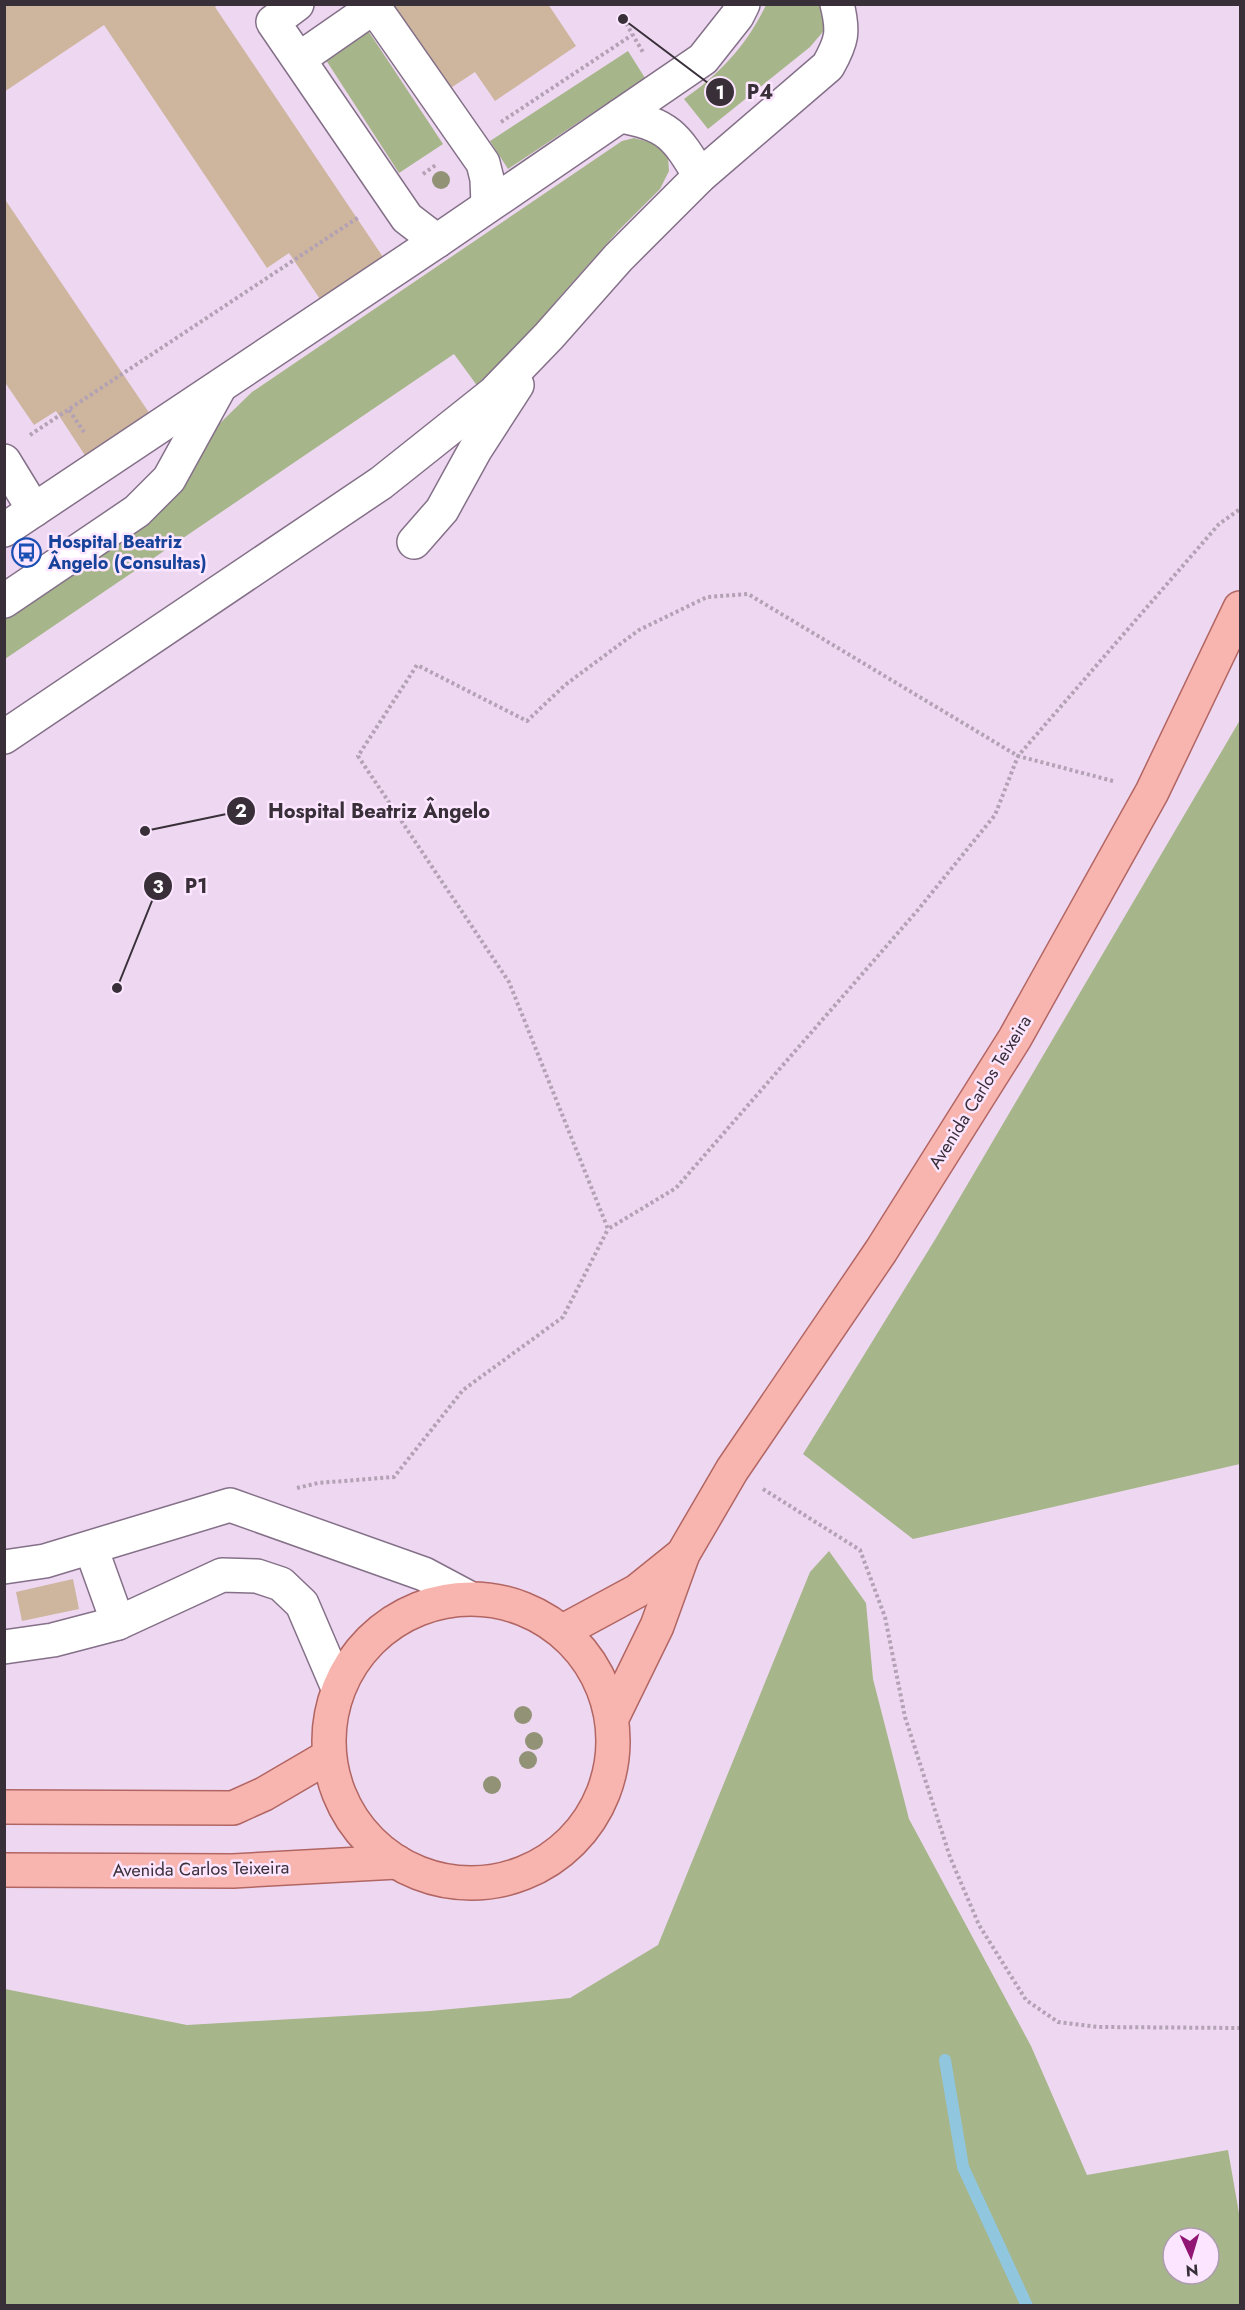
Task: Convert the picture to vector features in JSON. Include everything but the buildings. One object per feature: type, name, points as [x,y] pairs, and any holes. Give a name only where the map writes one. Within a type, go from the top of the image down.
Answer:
[{"type":"main road","name":"Avenida Carlos Teixeira","points":[[613,1716],[657,1626],[683,1554],[732,1470],[881,1251],[1008,1048],[1152,792],[1240,608]]},
{"type":"main road","name":"Avenida Carlos Teixeira","points":[[563,1631],[637,1591],[683,1554]]},
{"type":"main road","points":[[469,1598],[519,1606],[563,1631],[587,1655],[603,1684],[613,1716],[614,1757],[604,1796],[582,1831],[552,1858],[515,1876],[475,1883],[435,1879],[397,1862],[371,1843],[350,1817],[336,1788],[329,1756],[329,1722],[338,1688],[359,1652],[390,1623],[427,1605],[469,1598]]},
{"type":"main road","points":[[4,1807],[233,1808],[264,1794],[329,1756]]},
{"type":"main road","name":"Avenida Carlos Teixeira","points":[[4,1870],[233,1871],[397,1862]]},
{"type":"lane","points":[[297,4],[273,21],[407,218],[437,241]]},
{"type":"lane","points":[[4,530],[437,241],[703,59],[737,16],[743,4]]},
{"type":"lane","points":[[7,734],[381,483],[494,393],[549,336],[618,258],[700,176],[828,66],[842,33],[837,4]]},
{"type":"lane","points":[[299,59],[373,6],[483,164],[487,179],[488,205]]},
{"type":"lane","points":[[620,116],[646,120],[662,127],[678,144],[700,176]]},
{"type":"lane","points":[[414,542],[442,510],[475,450],[549,336]]},
{"type":"lane","points":[[4,602],[137,511],[153,497],[169,479],[222,384]]},
{"type":"lane","points":[[15,450],[34,510]]},
{"type":"lane","points":[[4,1567],[45,1561],[230,1505],[424,1574],[469,1598]]},
{"type":"lane","points":[[91,1548],[118,1623]]},
{"type":"lane","points":[[4,1647],[53,1640],[118,1623],[222,1575],[257,1575],[280,1584],[302,1604],[338,1688]]},
{"type":"path","points":[[620,13],[649,62]]},
{"type":"path","points":[[495,126],[632,35]]},
{"type":"path","points":[[417,178],[444,160]]},
{"type":"path","points":[[15,450],[364,213]]},
{"type":"path","points":[[288,1490],[318,1484],[394,1477],[462,1390],[563,1317],[608,1229],[676,1188],[909,920],[995,815],[1018,756],[1219,524],[1240,509]]},
{"type":"path","points":[[608,1229],[509,982],[358,756],[417,665],[527,721],[565,685],[639,630],[707,597],[748,594],[1018,756],[1152,792]]},
{"type":"path","points":[[732,1470],[861,1550],[885,1617],[905,1717],[950,1857],[979,1925],[1026,2000],[1058,2022],[1098,2027],[1240,2028]]},
{"type":"green space","points":[[766,5],[824,5],[827,27],[810,47],[708,129],[684,99],[731,58],[750,33]]},
{"type":"green space","points":[[367,29],[443,144],[399,173],[324,57]]},
{"type":"green space","points":[[628,51],[645,78],[508,169],[490,141]]},
{"type":"green space","points":[[634,138],[657,144],[668,157],[669,171],[660,189],[619,230],[556,301],[481,391],[454,354],[5,659],[5,615],[216,427],[252,392],[622,141]]},
{"type":"green space","points":[[1240,720],[1240,1464],[913,1539],[803,1454],[936,1238]]},
{"type":"green space","points":[[829,1551],[866,1603],[873,1679],[909,1819],[1031,2046],[1087,2175],[1228,2150],[1240,2219],[1240,2305],[5,2305],[5,1989],[187,2025],[430,2011],[570,1998],[658,1945],[810,1572]]},
{"type":"waterway","points":[[945,2060],[963,2167],[1027,2306]]},
{"type":"place","name":"P4","points":[[623,19]]},
{"type":"place","name":"Hospital Beatriz Ângelo (Consultas)","points":[[27,552]]},
{"type":"place","name":"Hospital Beatriz Ângelo","points":[[145,831]]},
{"type":"place","name":"P1","points":[[117,988]]}]
